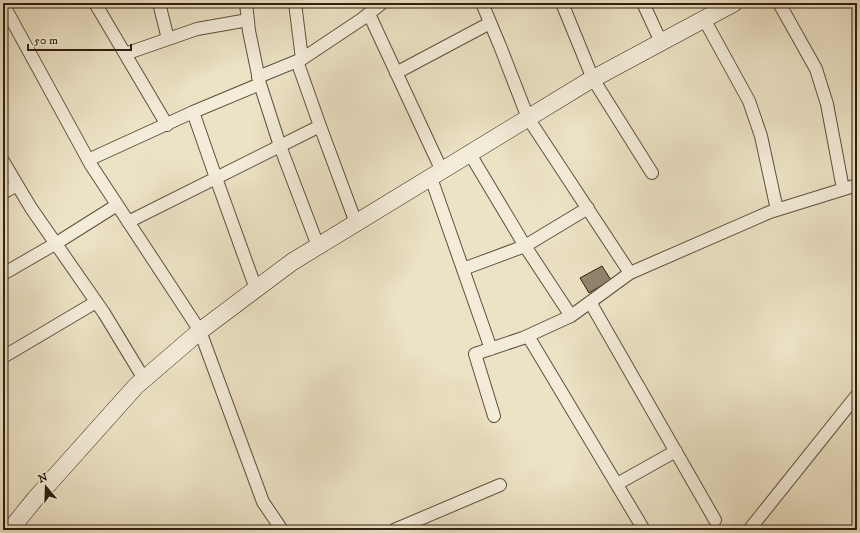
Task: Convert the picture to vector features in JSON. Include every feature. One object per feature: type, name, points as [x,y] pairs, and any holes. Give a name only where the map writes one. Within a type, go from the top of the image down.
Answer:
[{"type":"main road","points":[[10,530],[136,386],[200,331],[292,262],[593,79],[704,19],[719,7],[734,3]]},
{"type":"street","points":[[94,3],[167,125]]},
{"type":"street","points":[[159,3],[168,39]]},
{"type":"street","points":[[246,3],[249,30],[259,81],[280,146],[318,246]]},
{"type":"street","points":[[295,3],[299,60],[320,126],[356,223]]},
{"type":"street","points":[[88,160],[167,125],[299,60],[369,14],[382,3]]},
{"type":"street","points":[[482,3],[528,118],[630,273]]},
{"type":"street","points":[[562,3],[593,79],[652,173]]},
{"type":"street","points":[[643,3],[661,42]]},
{"type":"street","points":[[779,3],[816,69],[827,104],[844,189]]},
{"type":"street","points":[[3,4],[88,160],[200,331],[263,502],[282,530]]},
{"type":"street","points":[[369,14],[396,73],[437,174],[463,269],[491,349]]},
{"type":"street","points":[[704,19],[749,101],[761,136],[777,210]]},
{"type":"street","points":[[125,54],[197,29],[248,20]]},
{"type":"street","points":[[396,73],[490,23]]},
{"type":"street","points":[[193,112],[256,289]]},
{"type":"street","points":[[128,222],[320,126]]},
{"type":"street","points":[[470,154],[525,246],[571,316]]},
{"type":"street","points":[[3,161],[31,208],[96,302],[144,379]]},
{"type":"street","points":[[3,193],[17,185]]},
{"type":"street","points":[[494,416],[475,354],[528,336],[571,316],[630,273],[770,212],[857,185]]},
{"type":"street","points":[[3,274],[55,244],[117,205]]},
{"type":"street","points":[[463,269],[525,246],[588,208]]},
{"type":"street","points":[[3,357],[96,302]]},
{"type":"street","points":[[590,302],[715,520]]},
{"type":"street","points":[[528,336],[644,530]]},
{"type":"street","points":[[749,530],[857,396]]},
{"type":"street","points":[[617,484],[676,451]]},
{"type":"street","points":[[394,530],[500,485]]},
{"type":"building","points":[[602,266],[611,280],[589,293],[580,278]]}]
